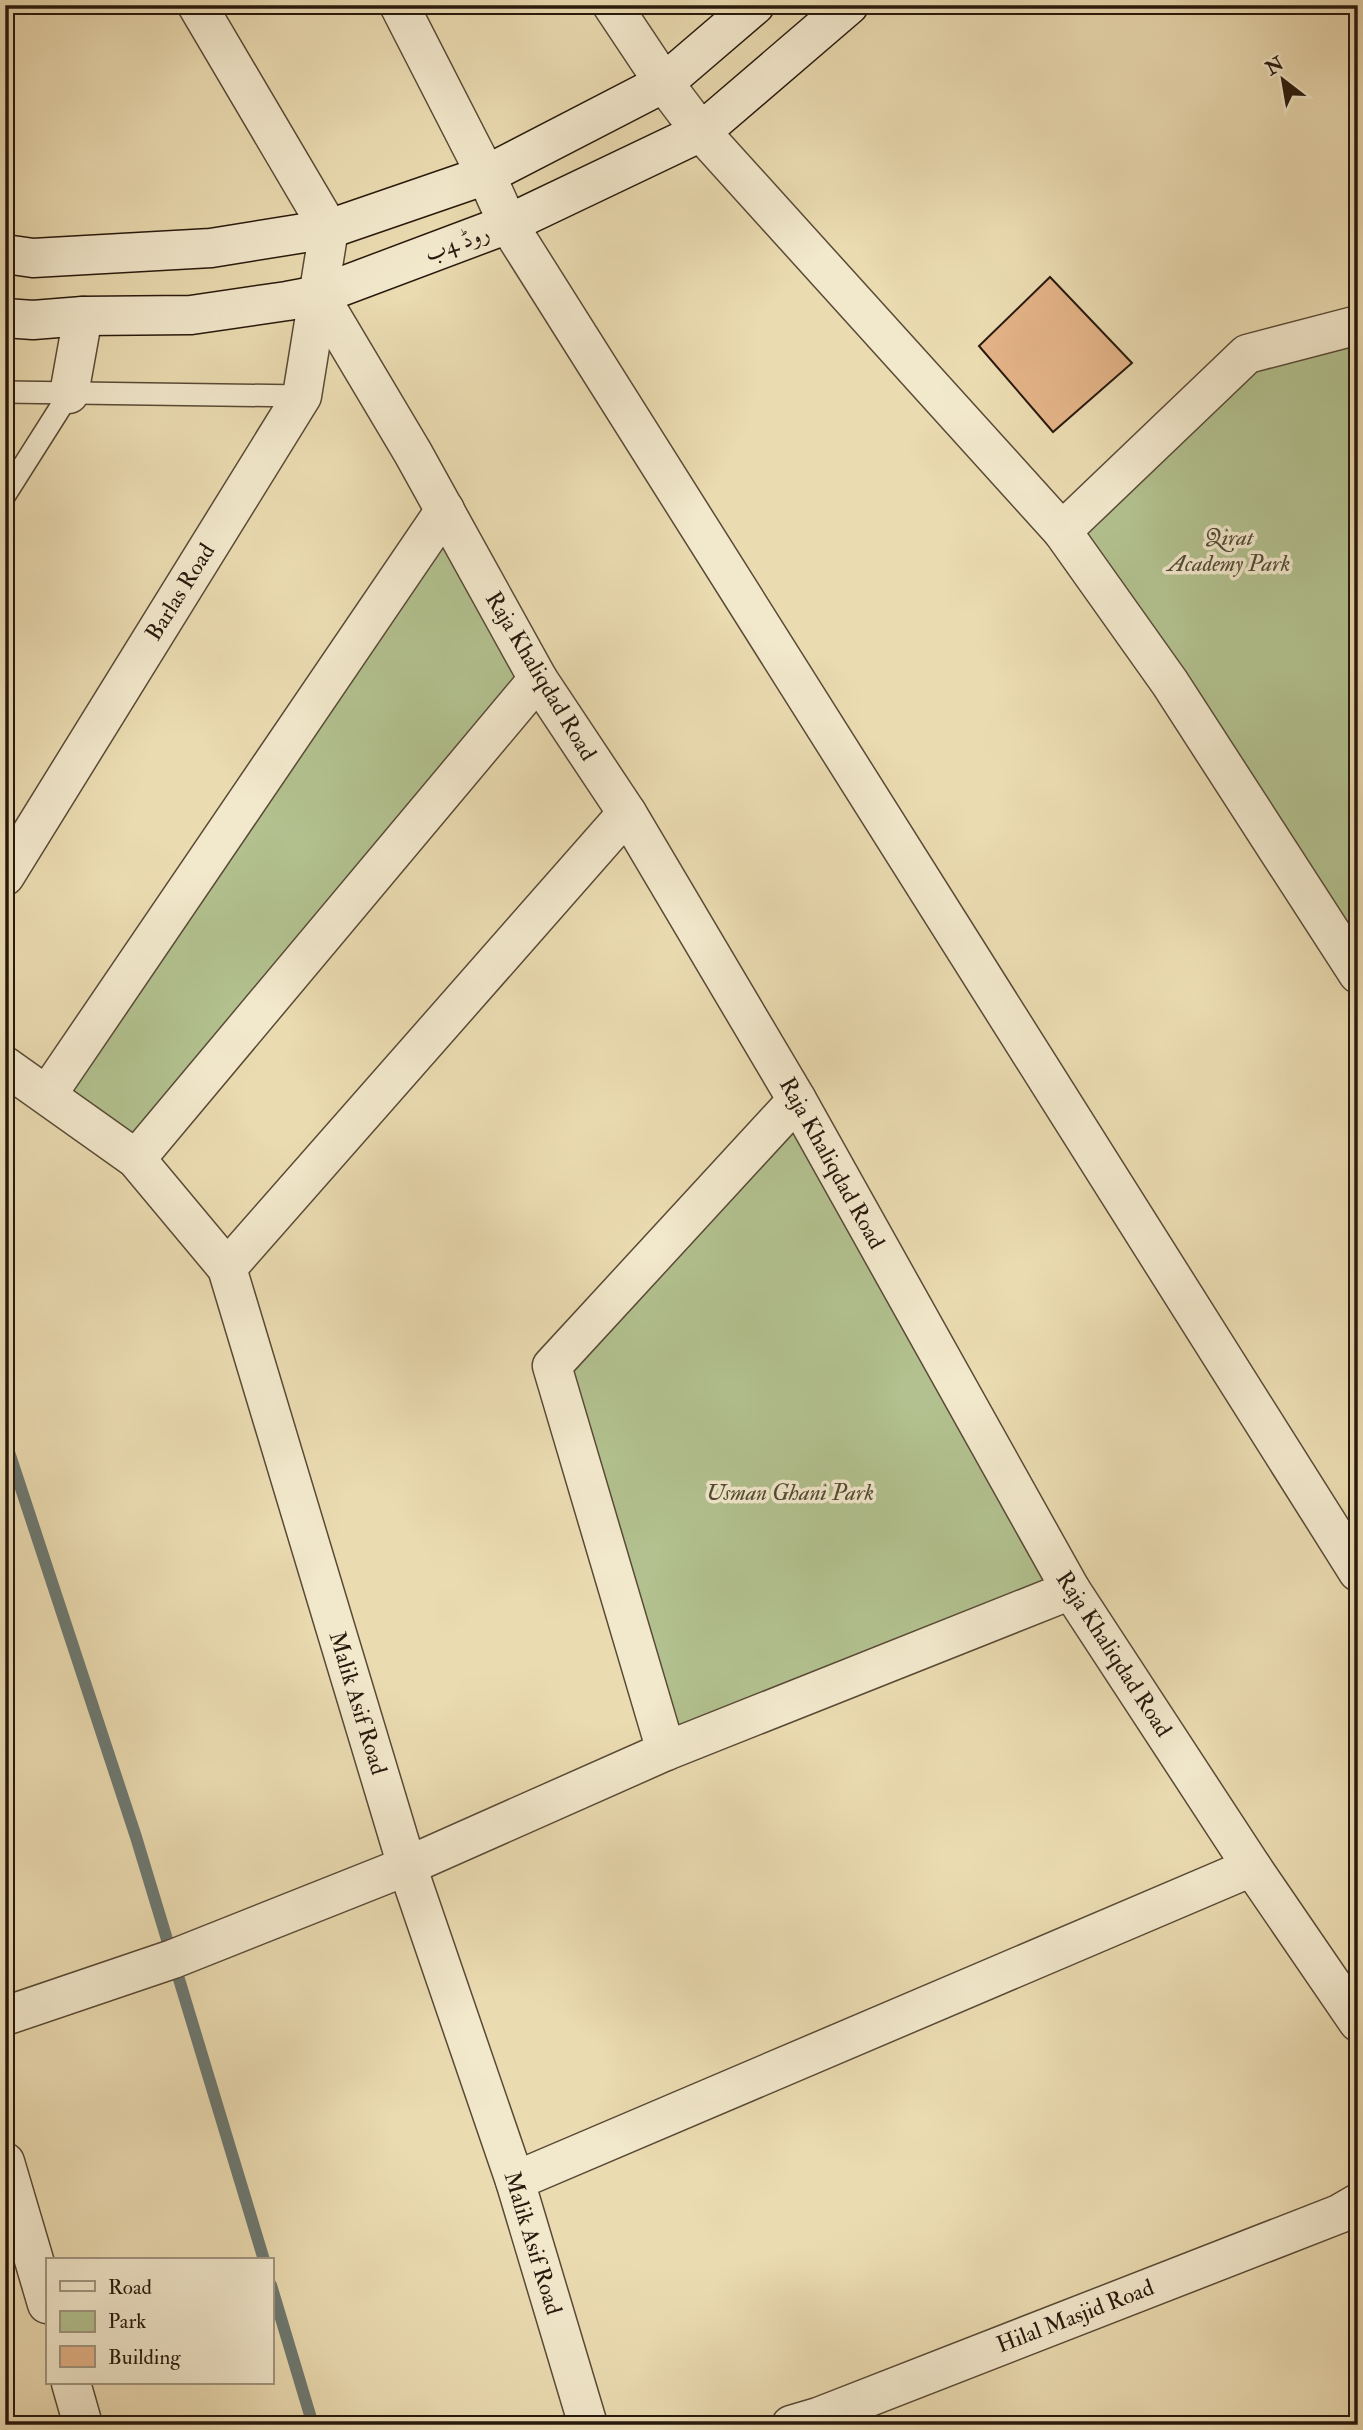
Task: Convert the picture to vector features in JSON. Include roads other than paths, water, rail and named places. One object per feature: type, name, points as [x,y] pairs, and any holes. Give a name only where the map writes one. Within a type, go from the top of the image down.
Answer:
[{"type":"street","points":[[197,5],[329,229]]},
{"type":"street","points":[[399,5],[486,175],[508,224],[1358,1573]]},
{"type":"street","points":[[612,5],[664,83],[701,132],[1062,531],[1170,682],[1358,974]]},
{"type":"street","points":[[5,254],[33,258],[211,248],[329,229],[486,175],[664,83],[755,5]]},
{"type":"street","name":"روڈ 4ب","points":[[5,318],[33,320],[83,316],[191,315],[319,295],[508,224],[701,132],[849,5]]},
{"type":"street","name":"Barlas Road","points":[[5,876],[302,396],[329,229]]},
{"type":"street","name":"Raja Khaliqdad Road","points":[[319,295],[538,679],[627,813],[797,1100],[1071,1590],[1252,1867],[1358,2022]]},
{"type":"street","points":[[69,394],[83,316]]},
{"type":"street","points":[[1062,531],[1247,354],[1358,324]]},
{"type":"street","points":[[47,1095],[444,510]]},
{"type":"street","points":[[136,1159],[538,679]]},
{"type":"street","points":[[227,1268],[627,813]]},
{"type":"street","name":"Malik Asif Road","points":[[5,1066],[136,1159],[227,1268],[407,1866],[515,2180],[588,2425]]},
{"type":"street","points":[[666,1751],[552,1366],[797,1100]]},
{"type":"street","points":[[5,2016],[173,1959],[407,1866],[666,1751],[1071,1590]]},
{"type":"street","points":[[515,2180],[1252,1867]]},
{"type":"street","points":[[5,2162],[46,2301]]},
{"type":"street","name":"Hilal Masjid Road","points":[[810,2422],[1339,2214],[1358,2203]]},
{"type":"street","points":[[71,2384],[83,2425]]},
{"type":"lane","points":[[5,392],[302,396]]},
{"type":"lane","points":[[5,495],[69,394]]},
{"type":"waterway","points":[[5,1440],[136,1837],[263,2258]]},
{"type":"waterway","points":[[273,2292],[313,2425]]},
{"type":"park label","name":"Qirat Academy Park","points":[[1229,550]]},
{"type":"park label","name":"Usman Ghani Park","points":[[790,1492]]}]
